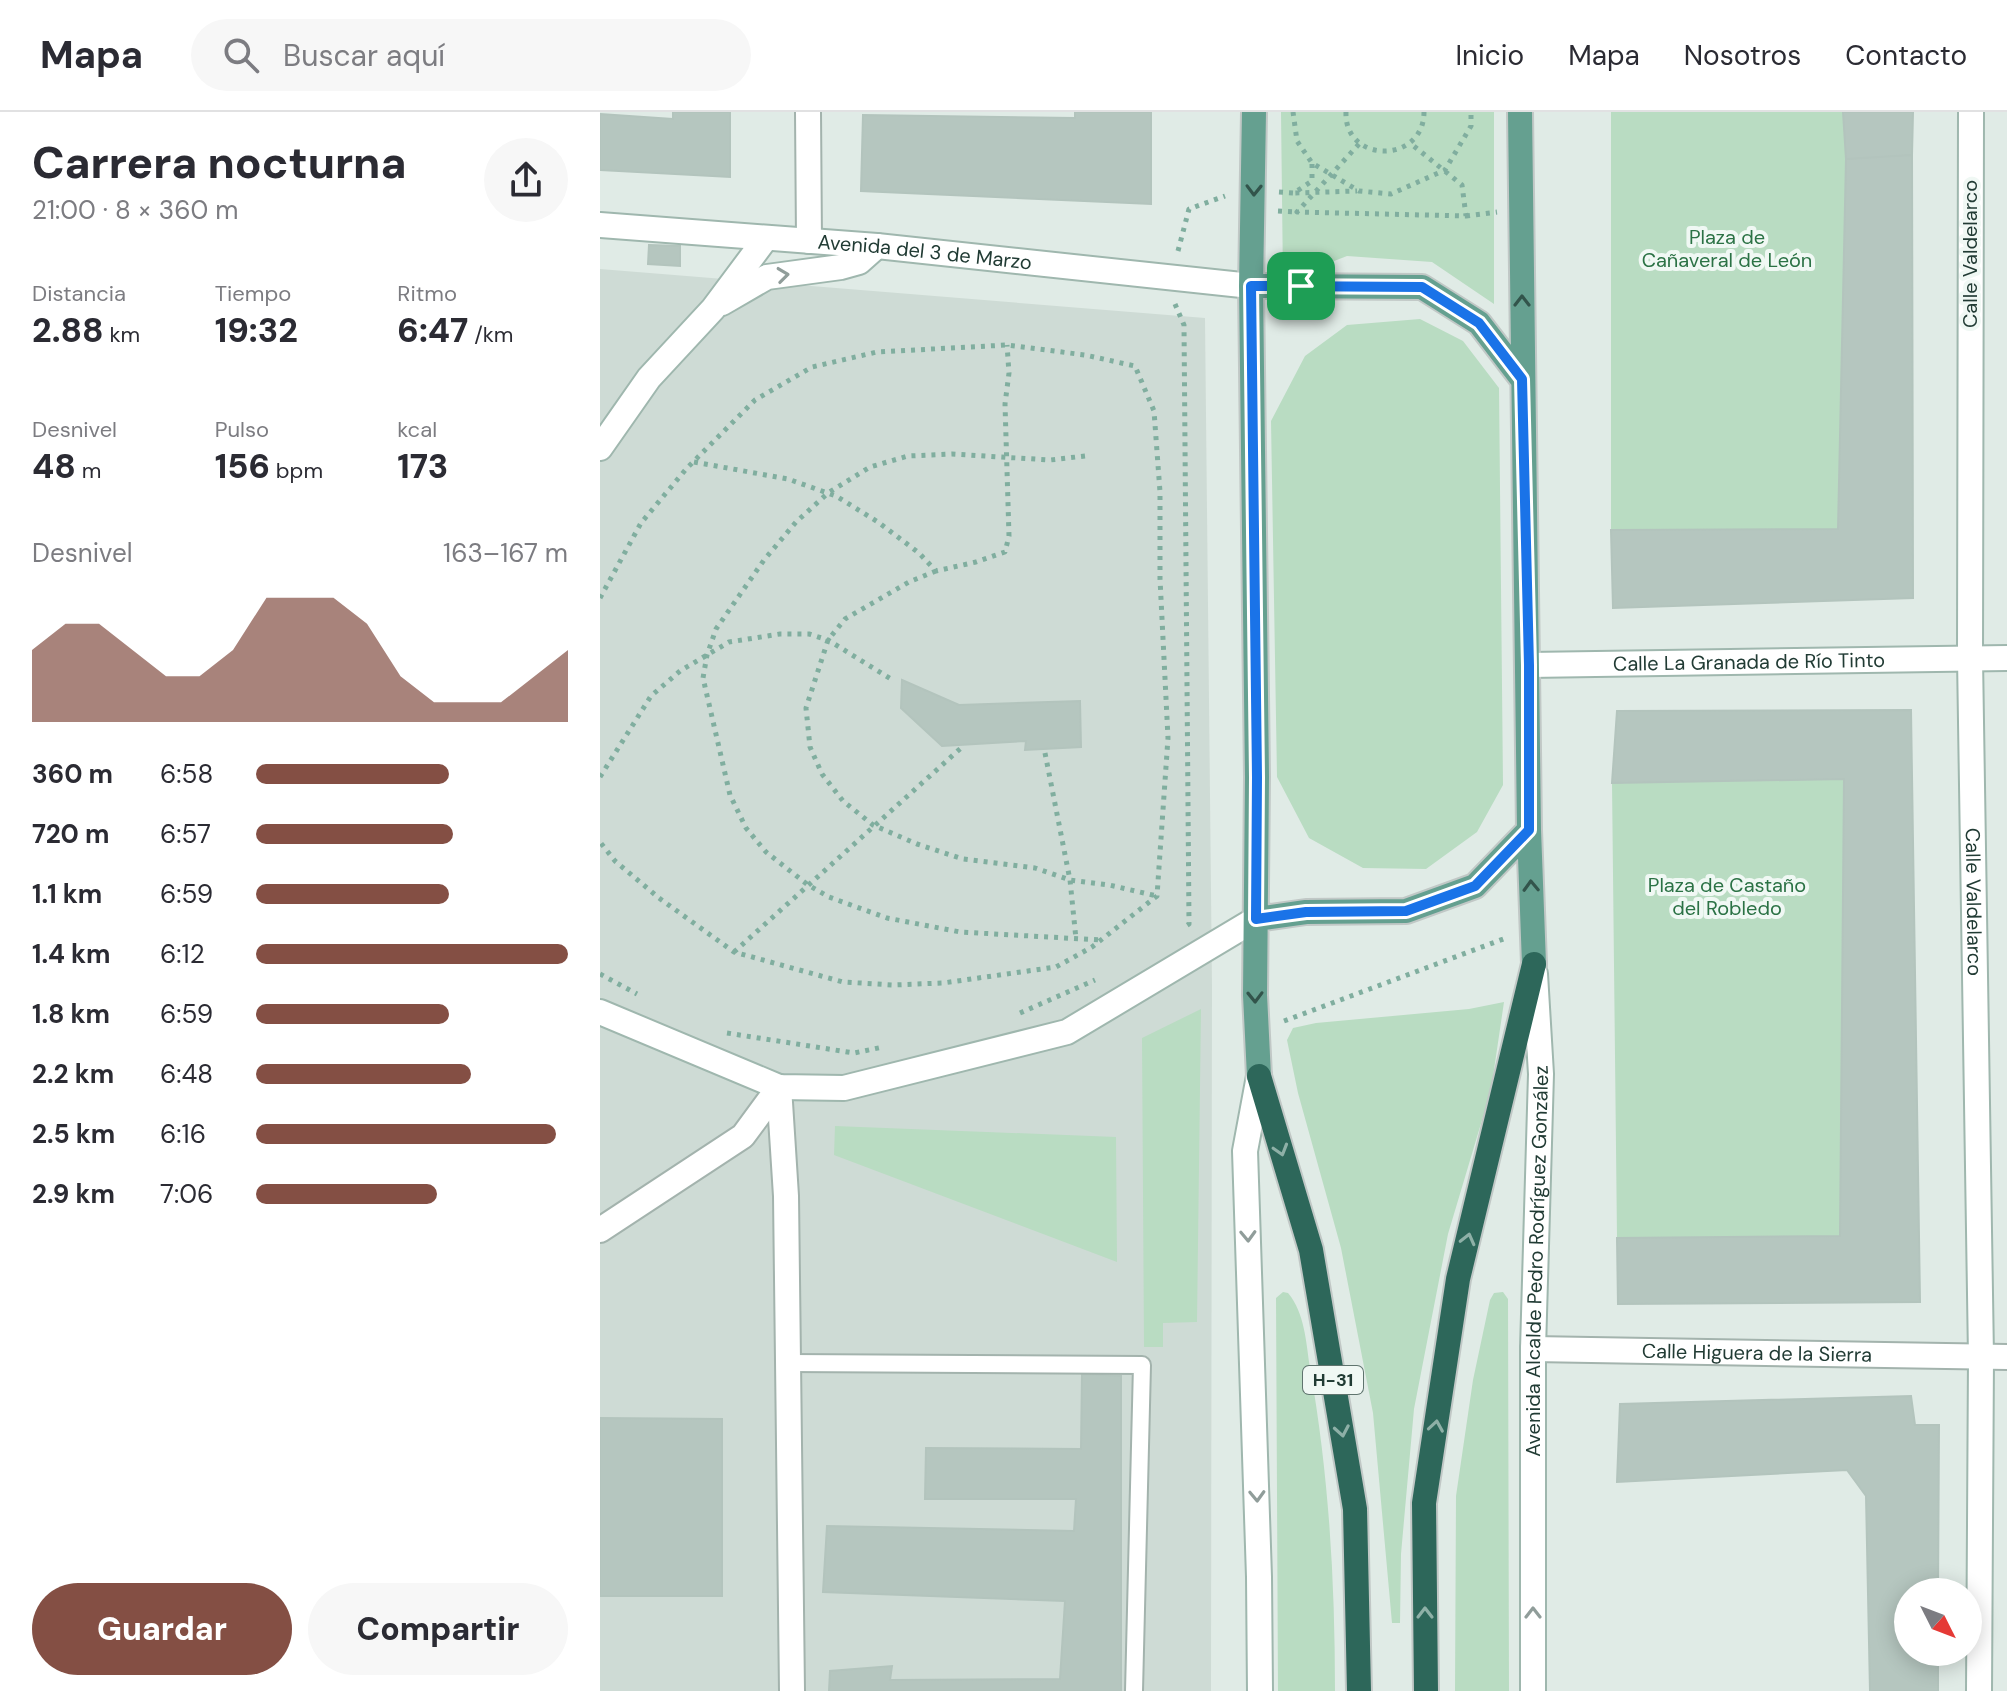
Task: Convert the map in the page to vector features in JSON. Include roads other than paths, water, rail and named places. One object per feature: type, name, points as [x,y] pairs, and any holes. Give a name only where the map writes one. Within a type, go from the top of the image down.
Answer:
[{"type":"highway","points":[[1426,1691],[1424,1503],[1458,1279],[1534,964]]},
{"type":"highway","name":"H-31","points":[[1259,1076],[1311,1250],[1355,1509],[1359,1691]]},
{"type":"main road","points":[[1254,112],[1251,286],[1257,777],[1255,995],[1259,1076]]},
{"type":"main road","name":"Avenida Alcalde Pedro Rodríguez González","points":[[1520,112],[1529,830],[1534,964]]},
{"type":"main road","points":[[1251,286],[1422,287],[1479,323],[1522,379]]},
{"type":"main road","points":[[1256,919],[1306,912],[1406,911],[1475,886],[1529,830]]},
{"type":"street","points":[[808,112],[809,241]]},
{"type":"street","name":"Calle Valdelarco","points":[[1971,112],[1970,658],[1981,1357],[1979,1691]]},
{"type":"street","name":"Avenida del 3 de Marzo","points":[[600,225],[877,246],[1251,286]]},
{"type":"street","points":[[600,448],[649,378],[713,309],[766,238]]},
{"type":"street","points":[[713,309],[767,277],[859,262],[877,246]]},
{"type":"street","name":"Calle La Granada de Río Tinto","points":[[1529,665],[2007,658]]},
{"type":"street","points":[[600,1012],[779,1087],[844,1088],[1067,1032],[1256,919]]},
{"type":"street","name":"Avenida Alcalde Pedro Rodríguez González","points":[[1533,1691],[1533,1349],[1541,1074],[1534,964]]},
{"type":"street","points":[[1259,1076],[1245,1151],[1260,1691]]},
{"type":"street","points":[[600,1230],[743,1136],[779,1087]]},
{"type":"street","points":[[779,1087],[786,1196],[792,1691]]},
{"type":"street","name":"Calle Higuera de la Sierra","points":[[1533,1349],[2007,1357]]},
{"type":"lane","points":[[787,1363],[968,1357],[1142,1365],[1134,1691]]},
{"type":"park label","name":"Plaza de Cañaveral de León","points":[[1727,248]]},
{"type":"park label","name":"Plaza de Castaño del Robledo","points":[[1727,896]]}]
